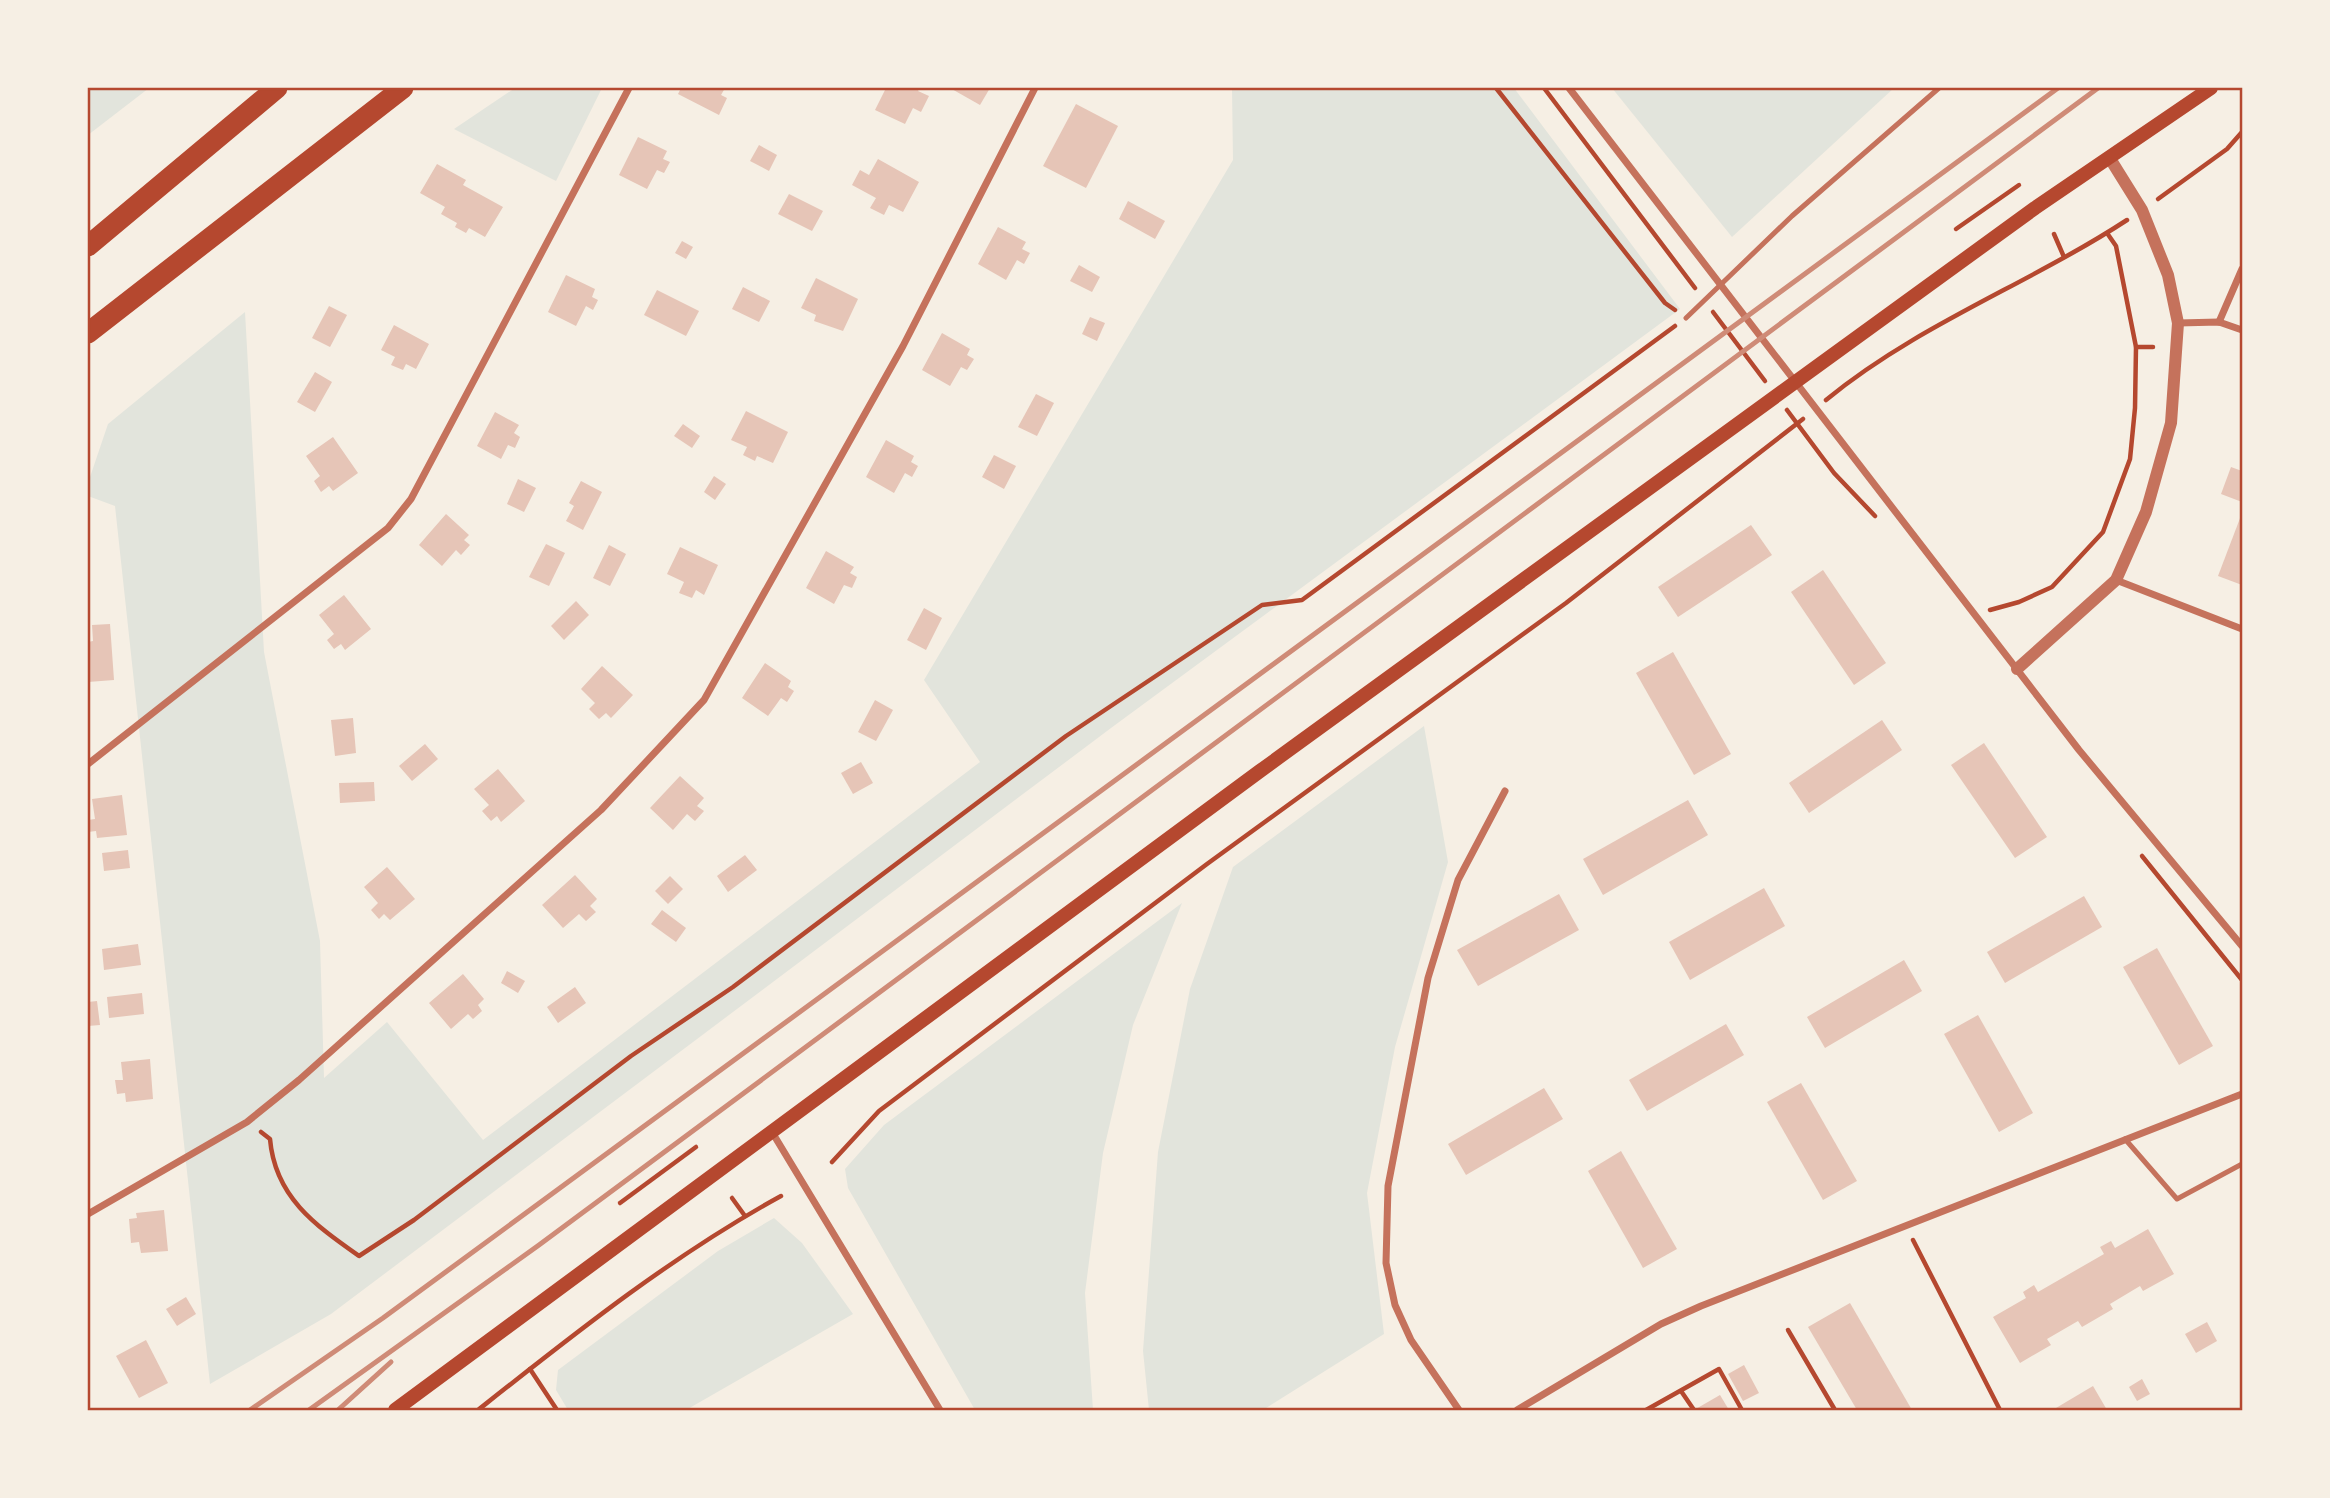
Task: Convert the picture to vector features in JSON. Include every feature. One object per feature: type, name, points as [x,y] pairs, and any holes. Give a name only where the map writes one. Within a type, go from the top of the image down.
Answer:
[{"type":"highway","points":[[88,246],[276,88]]},
{"type":"highway","points":[[88,333],[403,88]]},
{"type":"main road","points":[[395,1410],[1271,763],[2109,157],[2211,88]]},
{"type":"street","points":[[88,764],[388,528],[411,499],[629,88]]},
{"type":"street","points":[[88,1214],[247,1122],[378,1013],[601,810],[704,700],[903,346],[1035,88]]},
{"type":"street","points":[[1569,88],[2017,669],[2242,946]]},
{"type":"street","points":[[2017,669],[2116,580],[2146,512],[2171,423],[2178,323],[2168,275],[2154,234],[2133,192],[2109,157]]},
{"type":"street","points":[[2219,322],[2242,269]]},
{"type":"street","points":[[2178,323],[2219,322],[2242,330]]},
{"type":"street","points":[[2116,580],[2242,629]]},
{"type":"street","points":[[1460,1410],[1411,1340],[1395,1306],[1386,1263],[1388,1186],[1428,978],[1458,880],[1505,791]]},
{"type":"street","points":[[1517,1410],[1661,1324],[1744,1288],[2242,1094]]},
{"type":"street","points":[[772,1132],[940,1410]]},
{"type":"lane","points":[[1686,318],[1792,216],[1939,88]]},
{"type":"lane","points":[[2125,1139],[2176,1199],[2242,1164]]},
{"type":"path","points":[[247,1122],[270,1139],[272,1165],[296,1206],[359,1256],[414,1220],[631,1056],[733,987],[1066,736],[1262,605],[1302,600],[1686,318],[1665,303],[1496,88]]},
{"type":"path","points":[[1544,88],[1696,290]]},
{"type":"path","points":[[2169,192],[2227,149],[2242,132]]},
{"type":"path","points":[[1956,229],[2019,185]]},
{"type":"path","points":[[1821,404],[1851,379],[1918,336],[2106,233],[2116,246],[2136,347],[2136,408],[2130,459],[2103,532],[2052,587],[2019,603],[1991,609]]},
{"type":"path","points":[[2053,234],[2064,257]]},
{"type":"path","points":[[1705,301],[1771,389]]},
{"type":"path","points":[[2136,347],[2153,347]]},
{"type":"path","points":[[1779,400],[1812,444]]},
{"type":"path","points":[[832,1162],[889,1103],[1207,864],[1566,603],[1810,413]]},
{"type":"path","points":[[620,1203],[696,1147]]},
{"type":"path","points":[[478,1410],[530,1369],[745,1216],[781,1196]]},
{"type":"path","points":[[732,1198],[745,1216]]},
{"type":"path","points":[[1906,1225],[2000,1410]]},
{"type":"path","points":[[1788,1330],[1835,1410]]},
{"type":"path","points":[[530,1369],[557,1410]]},
{"type":"path","points":[[1646,1410],[1719,1369],[1742,1410]]},
{"type":"path","points":[[1681,1391],[1694,1410]]},
{"type":"shaded area","points":[[88,88],[149,88],[88,135]]},
{"type":"shaded area","points":[[515,88],[602,88],[556,181],[454,129]]},
{"type":"shaded area","points":[[1232,88],[1514,88],[1680,309],[1111,728],[331,1314],[210,1384],[115,506],[88,496],[88,483],[108,424],[245,312],[264,652],[320,941],[324,1078],[387,1022],[483,1140],[980,762],[924,680],[1233,160]]},
{"type":"shaded area","points":[[1612,88],[1894,88],[1732,237]]},
{"type":"shaded area","points":[[1424,726],[1448,862],[1395,1047],[1367,1193],[1384,1334],[1263,1410],[1149,1410],[1143,1351],[1158,1152],[1190,989],[1233,867]]},
{"type":"shaded area","points":[[1182,903],[1133,1025],[1103,1153],[1085,1293],[1093,1410],[975,1410],[848,1188],[845,1169],[884,1125]]},
{"type":"shaded area","points":[[774,1218],[802,1243],[853,1314],[686,1410],[568,1410],[556,1390],[558,1370],[718,1251]]},
{"type":"building","points":[[681,88],[725,88],[721,95],[727,98],[719,115],[678,94]]},
{"type":"building","points":[[886,88],[920,88],[918,91],[929,96],[921,112],[913,108],[905,124],[875,110]]},
{"type":"building","points":[[950,88],[990,88],[980,105]]},
{"type":"building","points":[[1076,104],[1118,126],[1086,188],[1043,166]]},
{"type":"building","points":[[638,137],[667,151],[663,159],[670,162],[664,173],[657,170],[647,189],[619,175]]},
{"type":"building","points":[[759,145],[777,155],[769,171],[750,161]]},
{"type":"building","points":[[878,159],[919,182],[903,212],[889,205],[884,215],[870,208],[876,198],[852,185],[860,170],[869,175]]},
{"type":"building","points":[[437,164],[466,180],[463,185],[503,207],[485,237],[469,228],[466,233],[455,227],[457,223],[441,214],[445,207],[420,193]]},
{"type":"building","points":[[789,194],[823,211],[812,231],[778,214]]},
{"type":"building","points":[[1128,201],[1165,221],[1155,239],[1119,219]]},
{"type":"building","points":[[998,227],[1026,242],[1022,249],[1030,253],[1024,264],[1017,260],[1006,280],[978,264]]},
{"type":"building","points":[[682,241],[693,247],[686,259],[675,253]]},
{"type":"building","points":[[1079,265],[1100,277],[1092,292],[1070,281]]},
{"type":"building","points":[[566,275],[595,289],[592,297],[598,300],[593,310],[586,306],[576,326],[548,312]]},
{"type":"building","points":[[816,278],[858,299],[843,331],[814,321],[816,315],[801,308]]},
{"type":"building","points":[[743,287],[770,301],[759,322],[732,309]]},
{"type":"building","points":[[657,290],[699,311],[686,336],[644,315]]},
{"type":"building","points":[[329,306],[347,315],[330,347],[312,338]]},
{"type":"building","points":[[1090,317],[1105,323],[1097,341],[1082,334]]},
{"type":"building","points":[[394,325],[429,344],[416,369],[406,364],[403,370],[391,365],[395,357],[381,350]]},
{"type":"building","points":[[942,333],[970,349],[967,355],[974,359],[967,370],[961,367],[950,386],[922,370]]},
{"type":"building","points":[[315,372],[332,382],[315,412],[297,402]]},
{"type":"building","points":[[1036,394],[1054,403],[1037,436],[1018,427]]},
{"type":"building","points":[[746,411],[788,432],[773,463],[757,456],[755,461],[743,455],[747,447],[731,440]]},
{"type":"building","points":[[495,412],[519,425],[514,433],[520,437],[515,448],[508,445],[501,459],[477,446]]},
{"type":"building","points":[[683,424],[700,436],[692,448],[674,436]]},
{"type":"building","points":[[333,437],[358,473],[333,491],[329,486],[321,492],[314,481],[320,476],[306,456]]},
{"type":"building","points":[[886,440],[914,456],[911,462],[918,466],[912,477],[905,473],[894,493],[866,477]]},
{"type":"building","points":[[994,455],[1016,466],[1004,489],[982,477]]},
{"type":"building","points":[[2231,467],[2242,471],[2242,502],[2221,494]]},
{"type":"building","points":[[714,476],[726,484],[715,500],[704,492]]},
{"type":"building","points":[[518,479],[536,488],[524,512],[507,504]]},
{"type":"building","points":[[581,481],[602,492],[583,530],[566,521],[574,506],[569,503]]},
{"type":"building","points":[[2242,513],[2242,585],[2218,576]]},
{"type":"building","points":[[446,514],[469,535],[464,540],[470,545],[461,555],[456,550],[442,566],[419,545]]},
{"type":"building","points":[[1751,525],[1772,555],[1678,617],[1658,587]]},
{"type":"building","points":[[546,544],[565,553],[549,586],[529,577]]},
{"type":"building","points":[[609,545],[626,554],[610,586],[593,578]]},
{"type":"building","points":[[680,547],[718,565],[704,595],[696,590],[692,598],[679,593],[684,582],[667,574]]},
{"type":"building","points":[[826,551],[854,567],[850,573],[857,577],[852,588],[844,585],[834,604],[806,588]]},
{"type":"building","points":[[1823,570],[1886,663],[1854,685],[1791,592]]},
{"type":"building","points":[[344,595],[371,629],[345,650],[341,644],[334,649],[327,640],[334,634],[319,615]]},
{"type":"building","points":[[576,601],[589,615],[564,640],[551,626]]},
{"type":"building","points":[[924,608],[942,618],[926,650],[907,640]]},
{"type":"building","points":[[110,624],[114,680],[88,682],[88,642],[93,641],[92,625]]},
{"type":"building","points":[[1673,652],[1731,754],[1694,775],[1636,673]]},
{"type":"building","points":[[765,663],[791,681],[788,687],[794,691],[787,702],[781,698],[768,716],[742,698]]},
{"type":"building","points":[[602,666],[633,695],[611,718],[606,713],[599,719],[589,709],[595,703],[581,689]]},
{"type":"building","points":[[875,700],[893,710],[876,741],[858,732]]},
{"type":"building","points":[[353,718],[356,753],[335,756],[331,720]]},
{"type":"building","points":[[1882,720],[1902,750],[1809,813],[1789,783]]},
{"type":"building","points":[[1984,743],[2047,837],[2015,858],[1951,765]]},
{"type":"building","points":[[425,744],[438,759],[412,781],[399,766]]},
{"type":"building","points":[[861,762],[873,783],[853,794],[841,773]]},
{"type":"building","points":[[498,769],[525,801],[501,822],[497,816],[491,821],[482,811],[489,805],[474,789]]},
{"type":"building","points":[[680,776],[704,798],[697,806],[704,811],[695,821],[687,814],[673,830],[650,808]]},
{"type":"building","points":[[374,782],[375,801],[340,803],[339,783]]},
{"type":"building","points":[[122,795],[127,835],[97,838],[96,831],[88,832],[88,820],[95,819],[92,799]]},
{"type":"building","points":[[1688,800],[1708,835],[1603,895],[1583,859]]},
{"type":"building","points":[[128,850],[130,868],[104,871],[102,853]]},
{"type":"building","points":[[745,855],[757,870],[728,892],[717,876]]},
{"type":"building","points":[[387,867],[415,899],[390,920],[384,914],[379,919],[371,910],[378,903],[364,887]]},
{"type":"building","points":[[575,875],[597,899],[590,906],[596,912],[586,921],[579,914],[563,928],[542,905]]},
{"type":"building","points":[[670,876],[683,889],[668,904],[655,891]]},
{"type":"building","points":[[1764,888],[1785,926],[1690,980],[1669,942]]},
{"type":"building","points":[[1559,894],[1579,930],[1478,986],[1457,950]]},
{"type":"building","points":[[2084,896],[2102,927],[2005,983],[1987,952]]},
{"type":"building","points":[[662,910],[686,928],[676,942],[651,924]]},
{"type":"building","points":[[138,944],[141,965],[104,970],[102,949]]},
{"type":"building","points":[[2157,948],[2213,1046],[2179,1065],[2123,967]]},
{"type":"building","points":[[1904,960],[1922,991],[1825,1048],[1807,1017]]},
{"type":"building","points":[[507,971],[525,981],[518,993],[501,983]]},
{"type":"building","points":[[463,974],[484,999],[478,1005],[482,1011],[473,1019],[468,1014],[451,1029],[429,1003]]},
{"type":"building","points":[[575,987],[586,1003],[558,1023],[547,1007]]},
{"type":"building","points":[[142,993],[144,1014],[109,1018],[107,997]]},
{"type":"building","points":[[97,1001],[100,1025],[88,1026],[88,1002]]},
{"type":"building","points":[[1978,1015],[2033,1113],[1999,1132],[1944,1034]]},
{"type":"building","points":[[1726,1024],[1744,1055],[1647,1111],[1629,1080]]},
{"type":"building","points":[[150,1059],[153,1099],[126,1102],[125,1093],[117,1094],[115,1080],[123,1080],[121,1062]]},
{"type":"building","points":[[1801,1083],[1857,1181],[1823,1200],[1767,1102]]},
{"type":"building","points":[[1544,1088],[1563,1119],[1466,1175],[1448,1144]]},
{"type":"building","points":[[1621,1151],[1677,1249],[1643,1268],[1588,1171]]},
{"type":"building","points":[[164,1210],[168,1251],[141,1253],[139,1242],[131,1243],[129,1219],[137,1218],[136,1213]]},
{"type":"building","points":[[2148,1229],[2174,1274],[2143,1291],[2140,1286],[2110,1304],[2113,1309],[2082,1327],[2078,1321],[2047,1339],[2051,1345],[2020,1363],[1993,1317],[2026,1298],[2023,1292],[2034,1285],[2038,1292],[2104,1254],[2100,1247],[2111,1241],[2115,1248]]},
{"type":"building","points":[[186,1297],[196,1314],[177,1326],[166,1309]]},
{"type":"building","points":[[1850,1303],[1912,1410],[1857,1410],[1808,1327]]},
{"type":"building","points":[[2207,1322],[2217,1341],[2196,1353],[2185,1334]]},
{"type":"building","points":[[146,1340],[168,1383],[139,1398],[116,1356]]},
{"type":"building","points":[[1744,1365],[1759,1393],[1743,1401],[1728,1374]]},
{"type":"building","points":[[2142,1379],[2150,1394],[2137,1401],[2129,1387]]},
{"type":"building","points":[[2093,1386],[2107,1410],[2057,1410],[2056,1408]]},
{"type":"building","points":[[1720,1395],[1729,1410],[1694,1410]]},
{"type":"railway","points":[[250,1410],[383,1318],[2058,88]]},
{"type":"railway","points":[[309,1410],[539,1245],[2098,88]]},
{"type":"railway","points":[[338,1410],[391,1362]]}]
